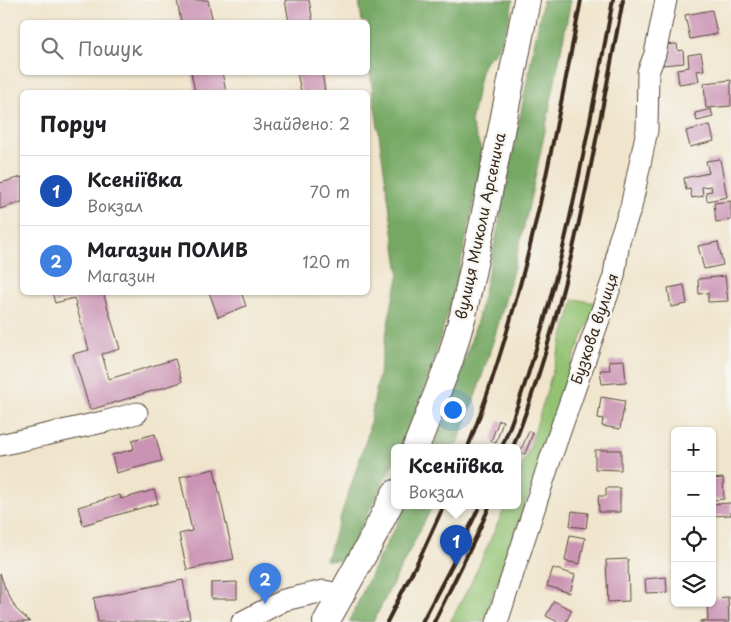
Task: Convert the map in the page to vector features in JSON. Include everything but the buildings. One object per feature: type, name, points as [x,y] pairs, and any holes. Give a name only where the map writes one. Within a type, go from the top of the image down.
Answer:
[{"type":"main road","name":"вулиця Миколи Арсенича","points":[[417,444],[450,360],[463,315],[527,0]]},
{"type":"main road","points":[[326,622],[391,501]]},
{"type":"street","name":"Бузкова вулиця","points":[[496,622],[614,276],[619,241],[631,206],[646,130],[648,72],[656,54],[666,0]]},
{"type":"street","points":[[0,445],[137,413]]},
{"type":"street","points":[[242,622],[284,600],[324,591],[342,595]]},
{"type":"green space","points":[[359,0],[513,0],[510,16],[500,45],[494,54],[487,59],[481,71],[471,123],[483,154],[455,288],[425,390],[402,444],[391,444],[391,468],[344,561],[326,560],[368,434],[399,274],[370,72],[370,20],[362,20]]},
{"type":"green space","points":[[543,0],[571,0],[537,170],[510,283],[494,338],[457,444],[434,444],[451,404],[478,318],[497,233]]},
{"type":"green space","points":[[574,299],[597,303],[573,359],[546,449],[483,622],[450,622],[471,583],[504,509],[521,509],[521,468],[530,447]]},
{"type":"green space","points":[[405,509],[431,509],[373,622],[349,622],[374,567]]},
{"type":"railway","points":[[469,444],[488,393],[505,338],[535,227],[581,0]]},
{"type":"railway","points":[[503,444],[522,394],[539,339],[568,227],[613,0]]},
{"type":"railway","points":[[514,444],[533,393],[565,282],[590,170],[623,0]]},
{"type":"railway","points":[[387,622],[442,509]]},
{"type":"railway","points":[[422,622],[452,565],[478,509]]},
{"type":"railway","points":[[434,622],[488,509]]},
{"type":"place","name":"Ксеніївка","points":[[456,566]]},
{"type":"place","name":"Магазин ПОЛИВ","points":[[265,604]]}]
